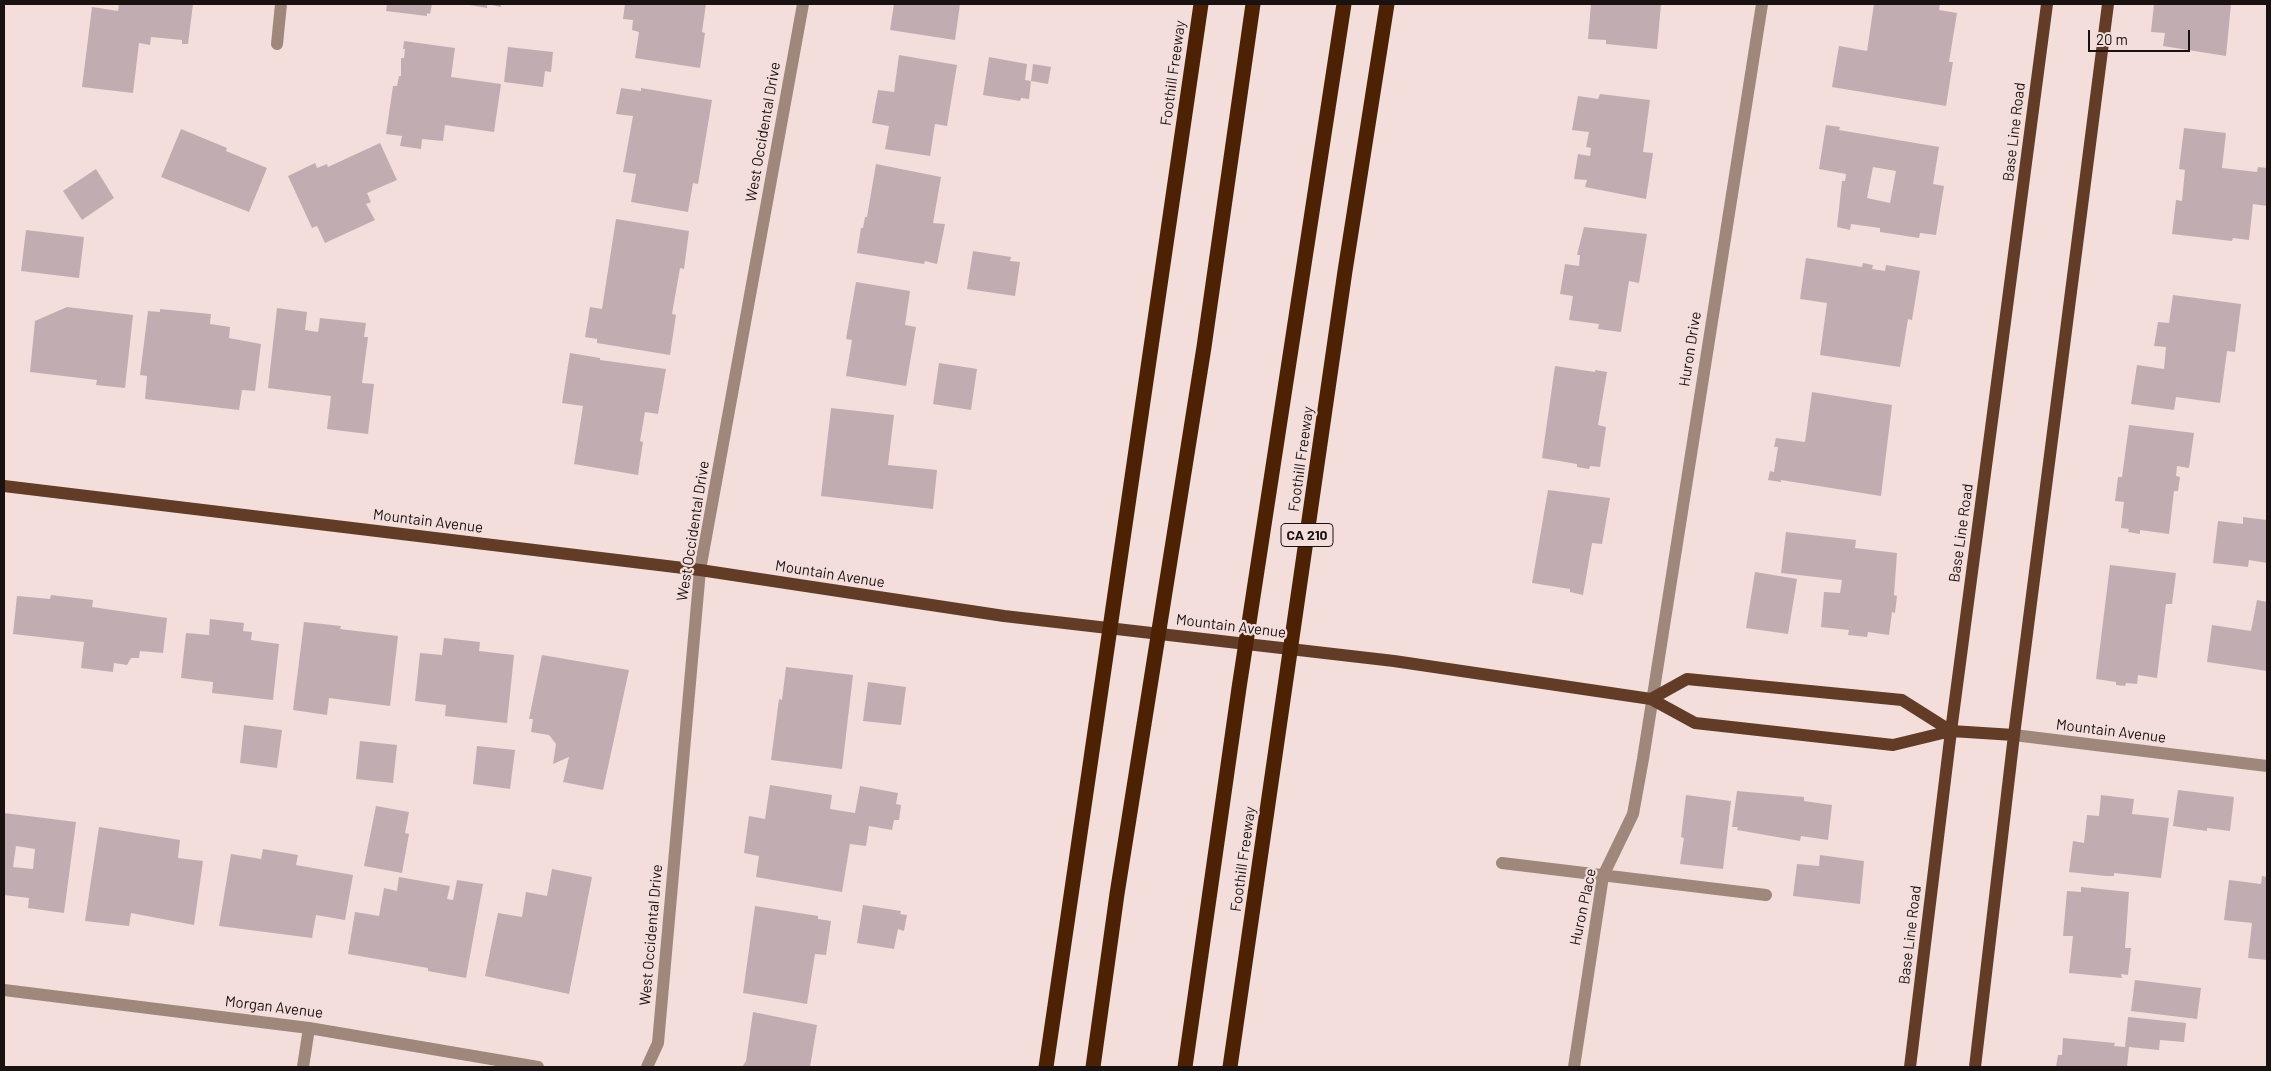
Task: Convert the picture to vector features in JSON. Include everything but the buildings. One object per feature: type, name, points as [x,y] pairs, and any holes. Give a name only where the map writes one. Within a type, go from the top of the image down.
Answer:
[{"type":"highway","name":"Foothill Freeway","points":[[1046,1067],[1201,4]]},
{"type":"highway","points":[[1094,1067],[1116,894],[1204,347],[1253,4]]},
{"type":"highway","points":[[1185,1067],[1239,688],[1344,4]]},
{"type":"highway","name":"Foothill Freeway","points":[[1230,1067],[1344,281],[1387,4]]},
{"type":"main road","name":"Base Line Road","points":[[1910,1067],[2047,4]]},
{"type":"main road","points":[[1974,1067],[2014,735],[2108,4]]},
{"type":"main road","name":"Mountain Avenue","points":[[4,486],[700,570],[1004,616],[1394,661],[1651,700],[1695,723],[1893,745],[1952,731],[2014,735]]},
{"type":"main road","name":"Mountain Avenue","points":[[1651,700],[1687,679],[1902,700],[1952,731]]},
{"type":"street","points":[[277,44],[281,4]]},
{"type":"street","name":"West Occidental Drive","points":[[647,1067],[658,1043],[700,570],[803,4]]},
{"type":"street","name":"Huron Drive","points":[[1651,700],[1762,4]]},
{"type":"street","name":"Huron Place","points":[[1574,1067],[1603,876],[1633,814],[1651,700]]},
{"type":"street","name":"Mountain Avenue","points":[[2014,735],[2267,766]]},
{"type":"street","points":[[1502,862],[1603,876],[1766,894]]},
{"type":"street","name":"Morgan Avenue","points":[[4,990],[309,1028],[538,1067]]},
{"type":"street","points":[[303,1067],[309,1028]]}]
